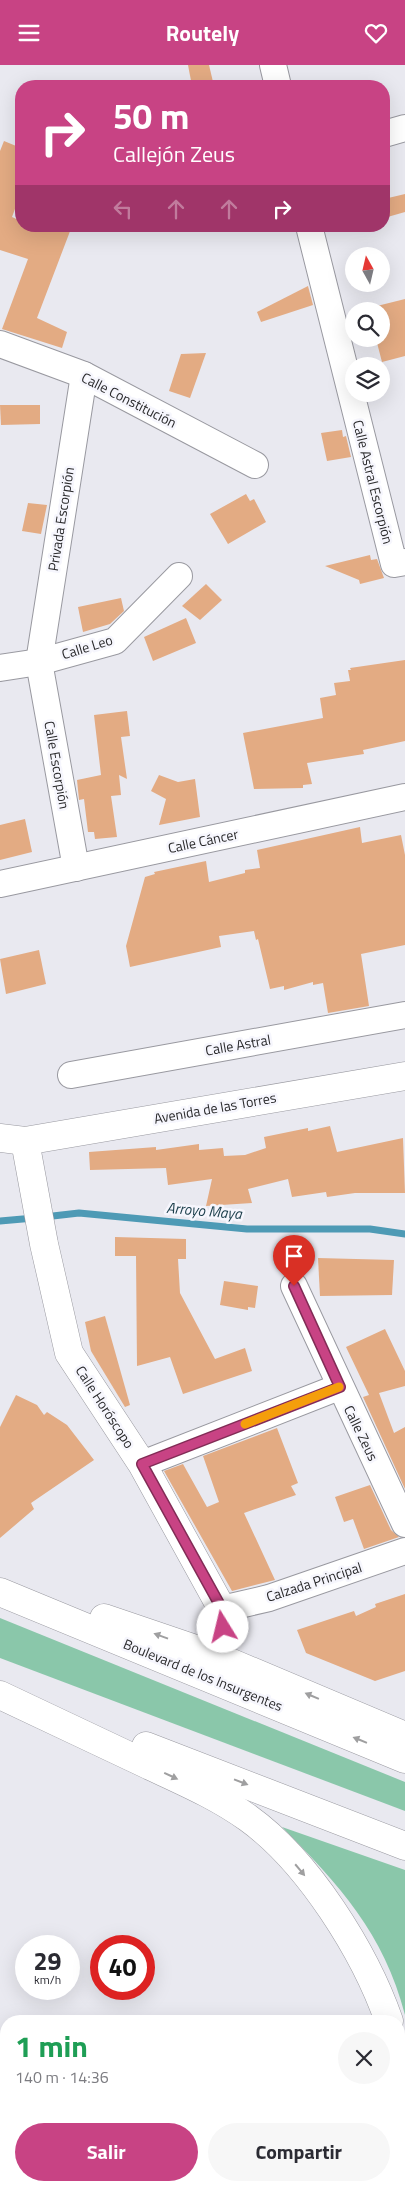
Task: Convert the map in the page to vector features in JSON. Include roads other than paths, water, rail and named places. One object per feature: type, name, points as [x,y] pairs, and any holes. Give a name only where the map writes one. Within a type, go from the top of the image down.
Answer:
[{"type":"main road","name":"Avenida de las Torres","points":[[13,1139],[405,1076]]},
{"type":"main road","name":"Calle Horóscopo","points":[[13,1139],[32,1178],[44,1245],[69,1353],[142,1464],[222,1609]]},
{"type":"main road","points":[[0,1587],[139,1628],[213,1655],[405,1736]]},
{"type":"main road","name":"Boulevard de los Insurgentes","points":[[0,1592],[405,1759]]},
{"type":"main road","points":[[213,1655],[223,1627],[222,1609]]},
{"type":"main road","points":[[0,1689],[405,1846]]},
{"type":"main road","points":[[0,1695],[213,1796],[249,1819],[280,1847],[338,1919],[376,1986],[387,2015]]},
{"type":"street","points":[[274,65],[277,80]]},
{"type":"street","points":[[390,133],[405,129]]},
{"type":"street","name":"Calle Astral Escorpión","points":[[311,232],[399,563]]},
{"type":"street","name":"Calle Constitución","points":[[0,345],[84,375],[254,465]]},
{"type":"street","name":"Privada Escorpión","points":[[38,662],[84,375]]},
{"type":"street","name":"Calle Leo","points":[[0,667],[38,662],[116,641],[179,576]]},
{"type":"street","name":"Calle Escorpión","points":[[38,662],[76,868]]},
{"type":"street","name":"Calle Cáncer","points":[[0,884],[405,797]]},
{"type":"street","name":"Calle Astral","points":[[71,1075],[405,1015]]},
{"type":"street","name":"Calle Zeus","points":[[294,1286],[405,1524]]},
{"type":"street","points":[[142,1464],[340,1387]]},
{"type":"street","name":"Calzada Principal","points":[[222,1609],[269,1598],[405,1551]]},
{"type":"waterway","name":"Arroyo Maya","points":[[44,1217],[79,1213],[247,1229],[370,1229],[405,1234]]},
{"type":"waterway","name":"Arroyo Maya","points":[[0,1221],[34,1218]]}]
